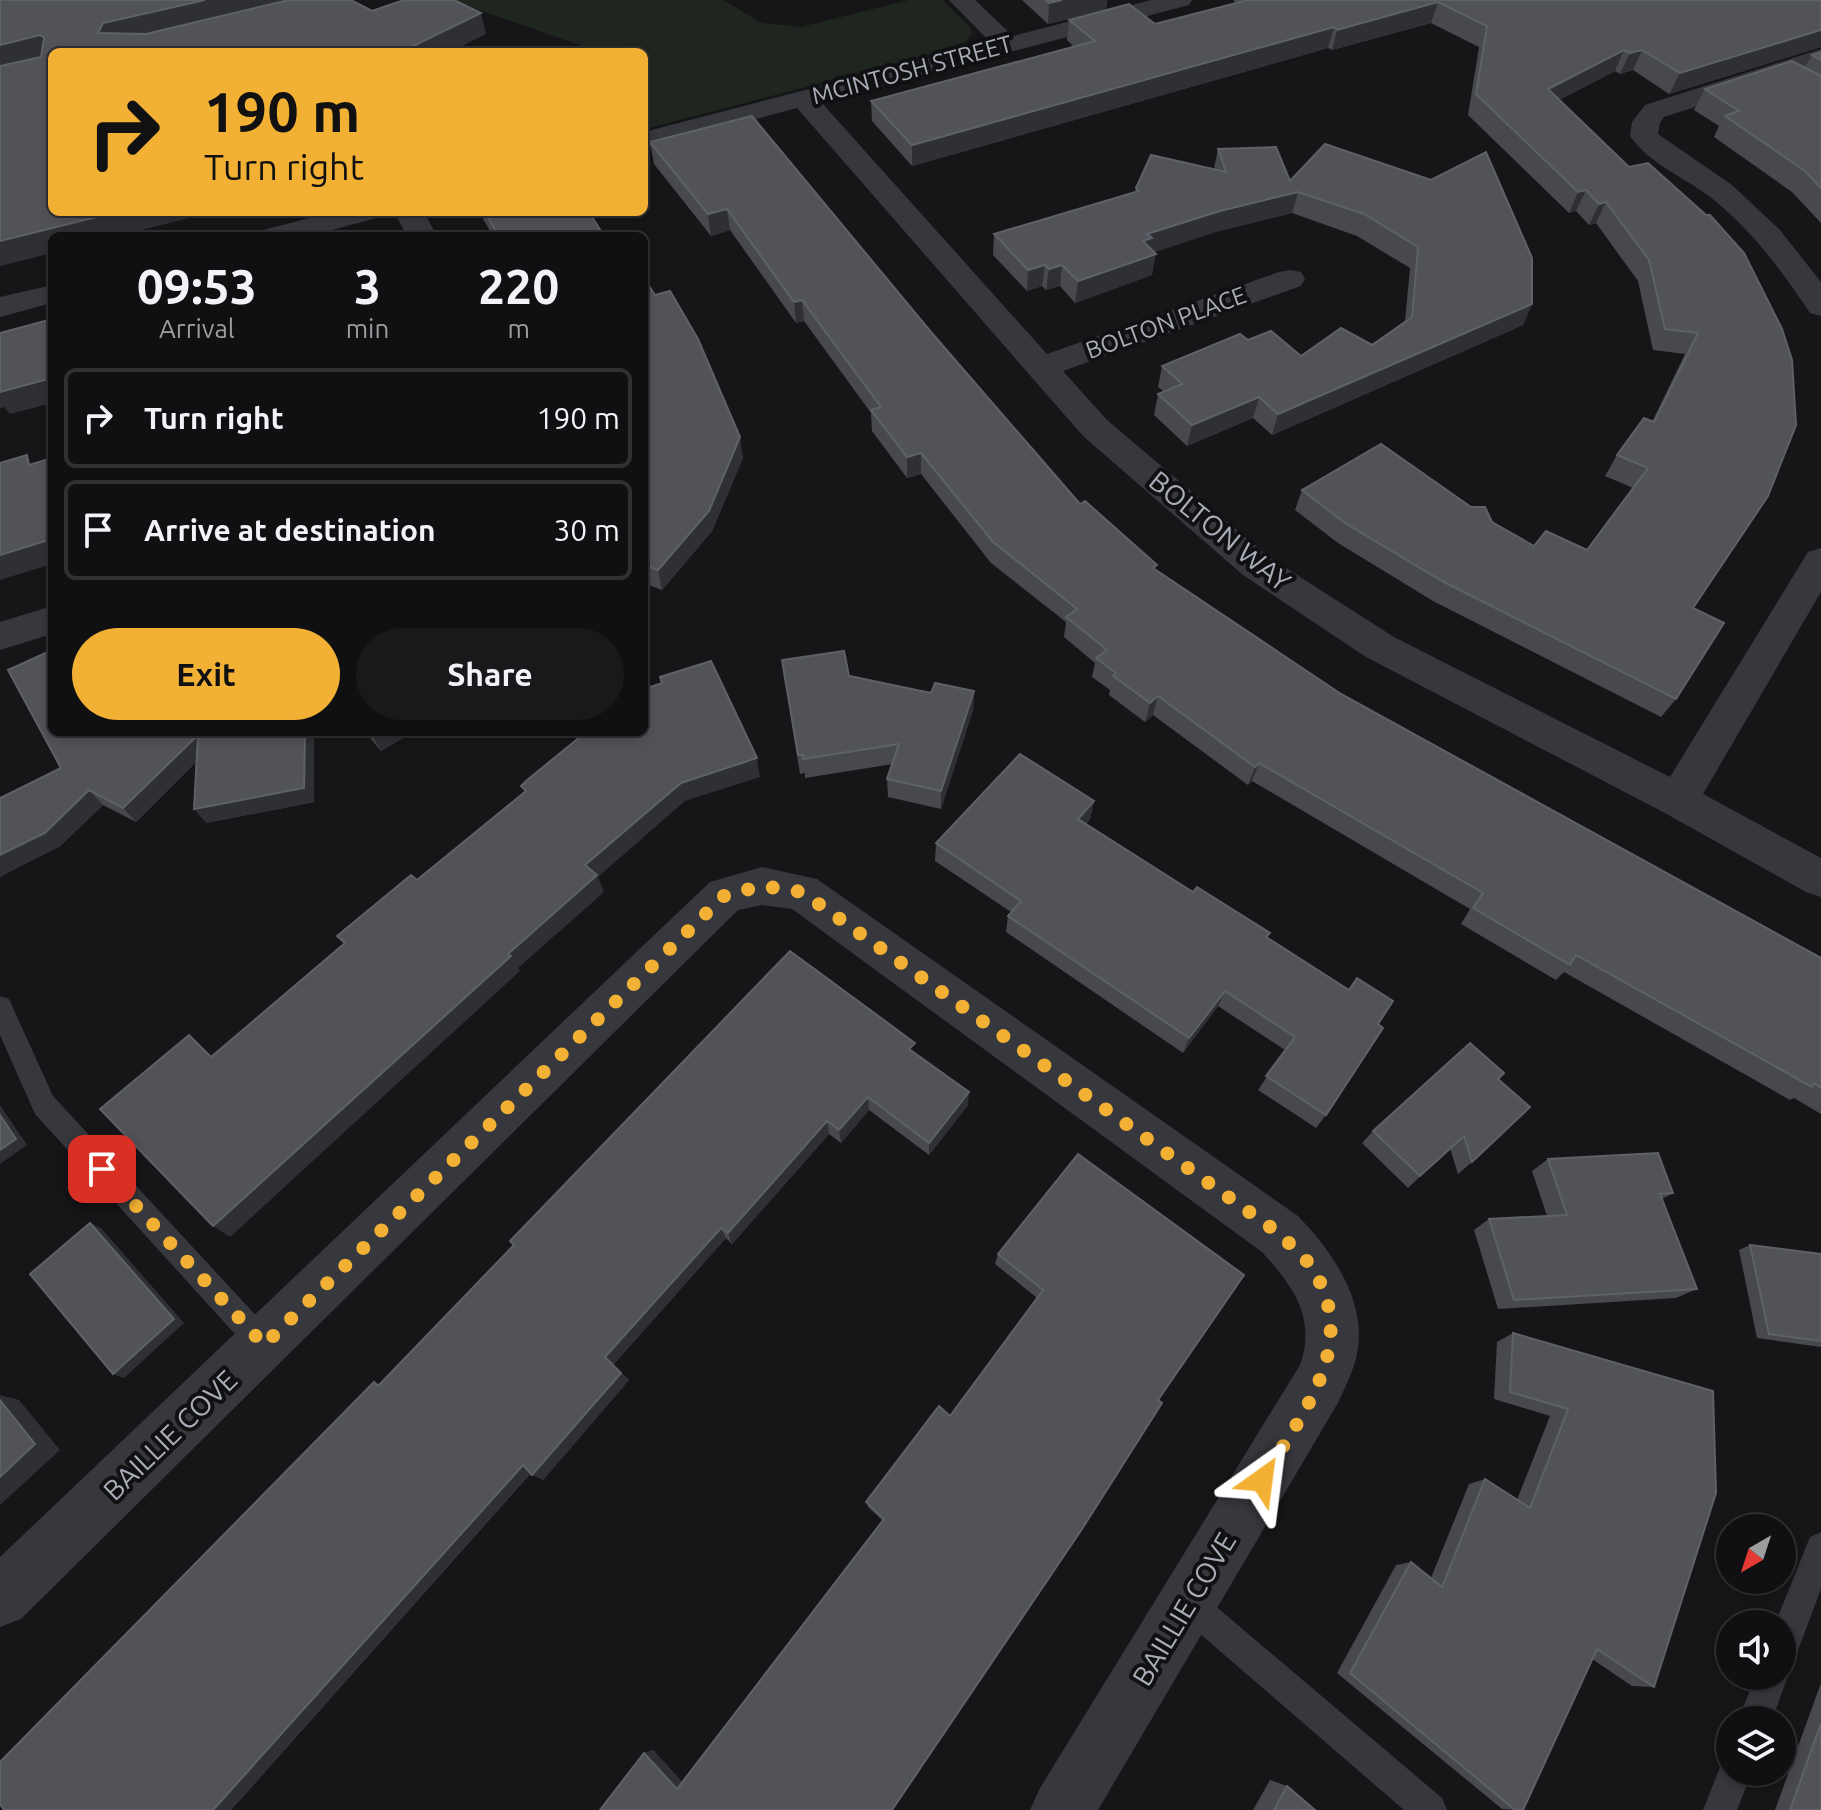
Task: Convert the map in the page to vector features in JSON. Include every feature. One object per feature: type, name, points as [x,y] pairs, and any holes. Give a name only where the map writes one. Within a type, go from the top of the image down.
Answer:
[{"type":"street","points":[[961,0],[1007,44]]},
{"type":"street","name":"MCINTOSH STREET","points":[[648,139],[1180,0]]},
{"type":"street","points":[[1821,57],[1788,77],[1655,111],[1646,122],[1644,136],[1661,155],[1705,180],[1746,216],[1798,268],[1821,306]]},
{"type":"street","name":"BOLTON WAY","points":[[804,99],[1095,428],[1256,566],[1380,647],[1678,800],[1821,879]]},
{"type":"street","points":[[290,232],[352,216]]},
{"type":"street","name":"BOLTON PLACE","points":[[1041,367],[1290,279]]},
{"type":"street","points":[[0,307],[48,295]]},
{"type":"street","points":[[1678,800],[1821,561]]},
{"type":"street","points":[[0,636],[48,621]]},
{"type":"street","name":"BAILLIE COVE","points":[[0,1598],[725,895],[762,886],[802,892],[1280,1234],[1310,1265],[1328,1303],[1332,1346],[1320,1382],[1062,1810]]},
{"type":"lane","points":[[0,1007],[44,1105],[264,1345]]},
{"type":"lane","points":[[1796,1613],[1821,1548]]},
{"type":"lane","points":[[1188,1603],[1430,1810]]},
{"type":"lane","points":[[1720,1810],[1729,1786]]},
{"type":"shaded area","points":[[451,0],[723,0],[762,23],[801,27],[909,0],[942,0],[970,27],[972,33],[966,42],[952,49],[649,128],[648,48],[585,47]]},
{"type":"building","points":[[0,0],[205,0],[103,23],[98,33],[146,34],[289,0],[351,0],[372,11],[404,0],[454,0],[481,13],[409,48],[48,48],[48,216],[101,216],[0,241],[0,66],[41,57],[44,38],[40,35],[0,45]]},
{"type":"building","points":[[1248,0],[1821,0],[1821,30],[1680,73],[1642,50],[1630,53],[1624,50],[1548,89],[1629,167],[1648,163],[1706,215],[1710,215],[1744,253],[1782,329],[1792,360],[1796,425],[1768,496],[1693,608],[1724,623],[1676,699],[1442,581],[1345,523],[1302,490],[1381,444],[1471,507],[1485,507],[1492,522],[1534,546],[1546,531],[1587,550],[1648,468],[1617,455],[1644,418],[1654,422],[1698,333],[1665,329],[1649,260],[1606,202],[1599,204],[1586,190],[1578,192],[1476,94],[1487,26],[1438,2],[1337,30],[1334,27],[912,145],[871,101],[1095,41],[1069,20],[1129,4],[1155,24]]},
{"type":"building","points":[[1792,61],[1821,76],[1821,188],[1805,171],[1725,116],[1739,111],[1705,89]]},
{"type":"building","points":[[752,116],[931,332],[1080,504],[1085,501],[1157,565],[1153,568],[1341,694],[1821,958],[1821,1088],[1814,1083],[1812,1087],[1576,955],[1570,965],[1473,908],[1483,893],[1259,763],[1255,767],[1158,696],[1150,703],[1113,676],[1116,673],[1096,658],[1107,650],[1066,617],[1077,609],[993,542],[921,453],[907,457],[871,410],[881,407],[802,300],[794,302],[727,209],[708,214],[650,142]]},
{"type":"building","points":[[1325,144],[1431,180],[1486,152],[1532,258],[1532,304],[1278,414],[1259,397],[1192,425],[1158,394],[1182,384],[1162,366],[1240,334],[1248,340],[1271,331],[1301,356],[1341,328],[1372,345],[1412,317],[1418,247],[1364,214],[1298,192],[1220,211],[1147,234],[1152,238],[1143,241],[1156,254],[1078,281],[1062,265],[1049,269],[1045,265],[1028,270],[994,234],[1139,191],[1136,188],[1151,155],[1226,172],[1218,149],[1276,147],[1290,181]]},
{"type":"building","points":[[487,216],[592,216],[602,232],[497,232]]},
{"type":"building","points":[[648,284],[655,295],[670,291],[698,339],[740,437],[709,511],[658,570],[648,566]]},
{"type":"building","points":[[48,320],[48,379],[0,392],[0,333]]},
{"type":"building","points":[[27,455],[29,465],[48,459],[48,540],[0,555],[0,463]]},
{"type":"building","points":[[844,651],[849,676],[931,693],[935,683],[974,691],[941,791],[887,779],[899,744],[803,759],[803,755],[798,755],[782,660]]},
{"type":"building","points":[[48,652],[48,736],[197,736],[123,808],[89,790],[45,833],[0,855],[0,798],[61,768],[8,670]]},
{"type":"building","points":[[711,661],[757,758],[681,783],[585,865],[597,875],[213,1226],[100,1109],[189,1035],[211,1057],[345,943],[337,936],[411,875],[417,880],[526,791],[521,786],[526,781],[581,736],[648,736],[648,688],[662,683],[660,677]]},
{"type":"building","points":[[198,736],[305,736],[304,788],[194,809]]},
{"type":"building","points":[[1020,754],[1094,801],[1078,819],[1193,892],[1197,887],[1270,933],[1266,937],[1349,990],[1357,978],[1393,1001],[1378,1024],[1383,1028],[1326,1115],[1266,1076],[1295,1037],[1225,991],[1189,1038],[1008,916],[1021,901],[936,843]]},
{"type":"building","points":[[790,951],[915,1043],[909,1049],[969,1092],[929,1143],[868,1097],[839,1130],[827,1121],[728,1233],[721,1228],[605,1357],[621,1373],[532,1475],[523,1465],[213,1810],[4,1810],[0,1804],[0,1762],[374,1382],[378,1386],[514,1245],[510,1241]]},
{"type":"building","points":[[1470,1043],[1504,1073],[1498,1079],[1530,1107],[1472,1162],[1464,1136],[1420,1176],[1373,1131]]},
{"type":"building","points":[[0,1115],[16,1139],[0,1150]]},
{"type":"building","points":[[1658,1153],[1673,1193],[1660,1194],[1697,1289],[1514,1300],[1489,1219],[1567,1215],[1548,1159]]},
{"type":"building","points":[[1078,1154],[1244,1275],[1158,1400],[1162,1403],[1082,1529],[892,1810],[600,1810],[644,1753],[677,1789],[884,1519],[866,1502],[939,1406],[950,1416],[1043,1290],[998,1254]]},
{"type":"building","points":[[90,1223],[174,1319],[113,1374],[30,1274]]},
{"type":"building","points":[[1750,1245],[1821,1254],[1821,1341],[1769,1334]]},
{"type":"building","points":[[1513,1333],[1713,1391],[1716,1493],[1654,1687],[1597,1649],[1523,1810],[1515,1810],[1350,1673],[1411,1562],[1442,1587],[1485,1479],[1530,1508],[1568,1409],[1510,1392]]},
{"type":"building","points":[[0,1400],[35,1444],[0,1477]]},
{"type":"building","points":[[1821,1723],[1821,1810],[1790,1810]]},
{"type":"building","points":[[1287,1786],[1315,1810],[1274,1810]]},
{"type":"route","points":[[102,1169],[264,1345],[725,895],[762,886],[802,892],[1280,1234],[1310,1265],[1328,1303],[1332,1346],[1320,1382],[1262,1480]]}]
